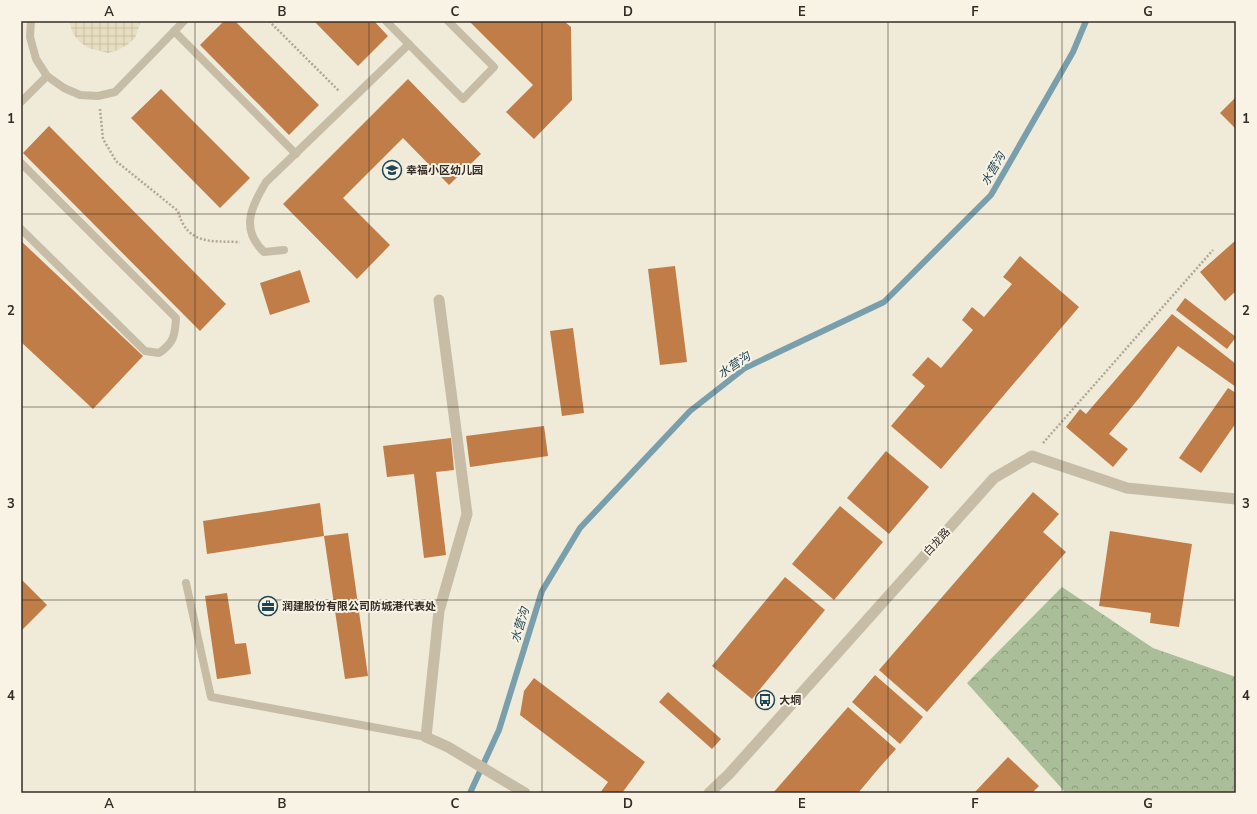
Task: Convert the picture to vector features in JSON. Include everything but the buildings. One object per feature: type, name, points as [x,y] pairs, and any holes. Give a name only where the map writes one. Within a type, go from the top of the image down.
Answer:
[{"type":"street","points":[[439,300],[467,514],[439,611],[426,737],[448,747],[525,793]]},
{"type":"street","points":[[1032,456],[1127,488],[1236,499]]},
{"type":"street","name":"白龙路","points":[[709,793],[729,774],[994,478],[1032,456]]},
{"type":"lane","points":[[31,21],[30,37],[36,59],[47,76],[64,88],[80,96],[98,96],[115,92],[184,21]]},
{"type":"lane","points":[[386,21],[463,99],[494,67],[448,21]]},
{"type":"lane","points":[[174,31],[296,154]]},
{"type":"lane","points":[[284,250],[264,252],[254,243],[249,225],[253,202],[266,182],[409,44]]},
{"type":"lane","points":[[21,102],[47,76]]},
{"type":"lane","points":[[21,163],[176,318],[176,331],[169,346],[158,353],[145,351],[21,229]]},
{"type":"lane","points":[[186,583],[211,697],[426,737]]},
{"type":"path","points":[[269,21],[349,101]]},
{"type":"path","points":[[98,96],[103,139],[116,161],[178,211],[181,223],[187,232],[203,240],[254,243]]},
{"type":"path","points":[[1032,456],[1213,250]]},
{"type":"green space","points":[[1062,587],[1153,648],[1236,677],[1236,793],[1062,793],[1064,791],[967,683]]},
{"type":"shaded area","points":[[69,21],[141,21],[135,38],[118,50],[108,53],[88,48],[80,42],[73,34]]},
{"type":"waterway","name":"水营沟","points":[[470,793],[499,730],[542,591],[580,528],[690,411],[745,368],[884,302],[991,195],[1073,52],[1086,21]]},
{"type":"place","name":"幸福小区幼儿园","points":[[392,170]]},
{"type":"place","name":"润建股份有限公司防城港代表处","points":[[268,606]]},
{"type":"place","name":"大垌","points":[[765,700]]}]
